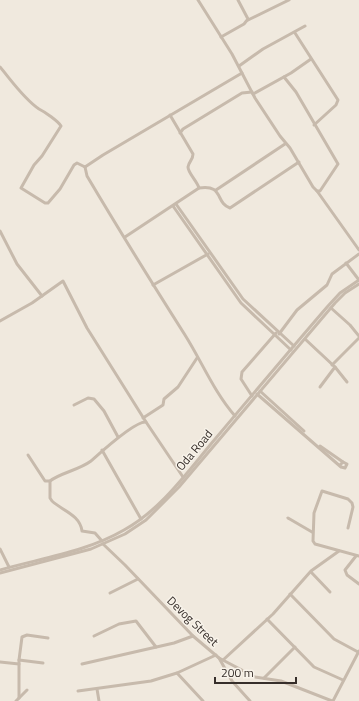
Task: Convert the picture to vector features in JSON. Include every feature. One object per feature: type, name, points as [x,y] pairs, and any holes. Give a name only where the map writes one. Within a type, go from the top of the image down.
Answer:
[{"type":"street","points":[[198,0],[285,144],[359,250]]},
{"type":"street","points":[[238,0],[248,16],[248,20]]},
{"type":"street","points":[[221,37],[248,20],[289,0]]},
{"type":"street","points":[[239,66],[263,49],[295,33],[305,26]]},
{"type":"street","points":[[295,33],[338,101],[336,105],[314,125]]},
{"type":"street","points":[[180,133],[183,129],[242,93],[253,93],[284,77],[311,58]]},
{"type":"street","points":[[0,67],[35,105],[60,126],[60,129],[34,165],[21,188],[45,203],[48,203],[60,189],[74,165],[77,164],[85,167]]},
{"type":"street","points":[[85,167],[103,154],[242,73]]},
{"type":"street","points":[[284,77],[296,92],[338,164],[320,190],[317,191]]},
{"type":"street","points":[[170,115],[193,154],[193,158],[188,164],[188,170],[199,188]]},
{"type":"street","points":[[216,190],[285,144]]},
{"type":"street","points":[[125,237],[199,188],[209,186],[216,190],[227,207],[230,208],[299,162]]},
{"type":"street","points":[[85,167],[87,176],[125,237],[153,286],[186,337],[225,404],[235,416]]},
{"type":"street","points":[[174,205],[239,298],[277,333],[294,346]]},
{"type":"street","points":[[0,231],[18,264],[42,296]]},
{"type":"street","points":[[153,286],[208,254]]},
{"type":"street","points":[[252,396],[242,379],[242,372],[297,310],[322,290],[330,280],[332,274],[359,254]]},
{"type":"street","points":[[346,263],[359,280]]},
{"type":"street","name":"Oda Road","points":[[0,573],[103,543],[125,534],[154,513],[179,487],[258,393],[294,346],[340,294],[359,280]]},
{"type":"street","points":[[0,321],[42,296],[63,281],[87,328],[143,418],[183,477]]},
{"type":"street","name":"Oda Road","points":[[0,570],[103,543],[141,519],[157,505],[183,477],[252,396],[305,339],[331,308],[345,293],[359,284]]},
{"type":"street","points":[[331,308],[350,324],[359,337],[332,365]]},
{"type":"street","points":[[277,333],[291,350]]},
{"type":"street","points":[[305,339],[347,382]]},
{"type":"street","points":[[143,418],[163,405],[164,399],[178,387],[197,358]]},
{"type":"street","points":[[320,387],[335,368]]},
{"type":"street","points":[[258,393],[342,468],[345,468],[346,463],[314,442]]},
{"type":"street","points":[[74,405],[88,398],[94,399],[104,411],[118,437]]},
{"type":"street","points":[[28,455],[45,481],[50,481],[90,462],[118,437],[141,422],[146,422]]},
{"type":"street","points":[[102,450],[141,519]]},
{"type":"street","points":[[340,465],[343,462]]},
{"type":"street","name":"Devog Street","points":[[50,481],[50,498],[52,501],[77,519],[82,525],[82,532],[95,533],[193,636],[217,657],[249,674],[281,681],[332,701]]},
{"type":"street","points":[[348,528],[353,507],[352,502],[348,499],[324,491],[321,492],[314,512],[312,532],[313,542],[315,544],[358,556],[345,570],[347,575],[359,584]]},
{"type":"street","points":[[288,518],[312,532]]},
{"type":"street","points":[[0,549],[9,567]]},
{"type":"street","points":[[223,660],[268,619],[310,572],[339,551]]},
{"type":"street","points":[[310,572],[330,592]]},
{"type":"street","points":[[110,592],[138,578]]},
{"type":"street","points":[[290,594],[336,641],[359,651],[332,701]]},
{"type":"street","points":[[268,619],[318,669],[343,680]]},
{"type":"street","points":[[94,636],[119,624],[136,621],[156,647]]},
{"type":"street","points":[[18,700],[21,642],[25,635],[48,638]]},
{"type":"street","points":[[82,664],[156,647],[193,636]]},
{"type":"street","points":[[264,678],[295,647]]},
{"type":"street","points":[[78,691],[139,684],[177,673],[217,657],[232,681],[250,701]]},
{"type":"street","points":[[0,662],[43,663]]},
{"type":"street","points":[[177,673],[203,701]]},
{"type":"street","points":[[97,689],[99,701]]},
{"type":"street","points":[[18,700],[27,690]]}]
